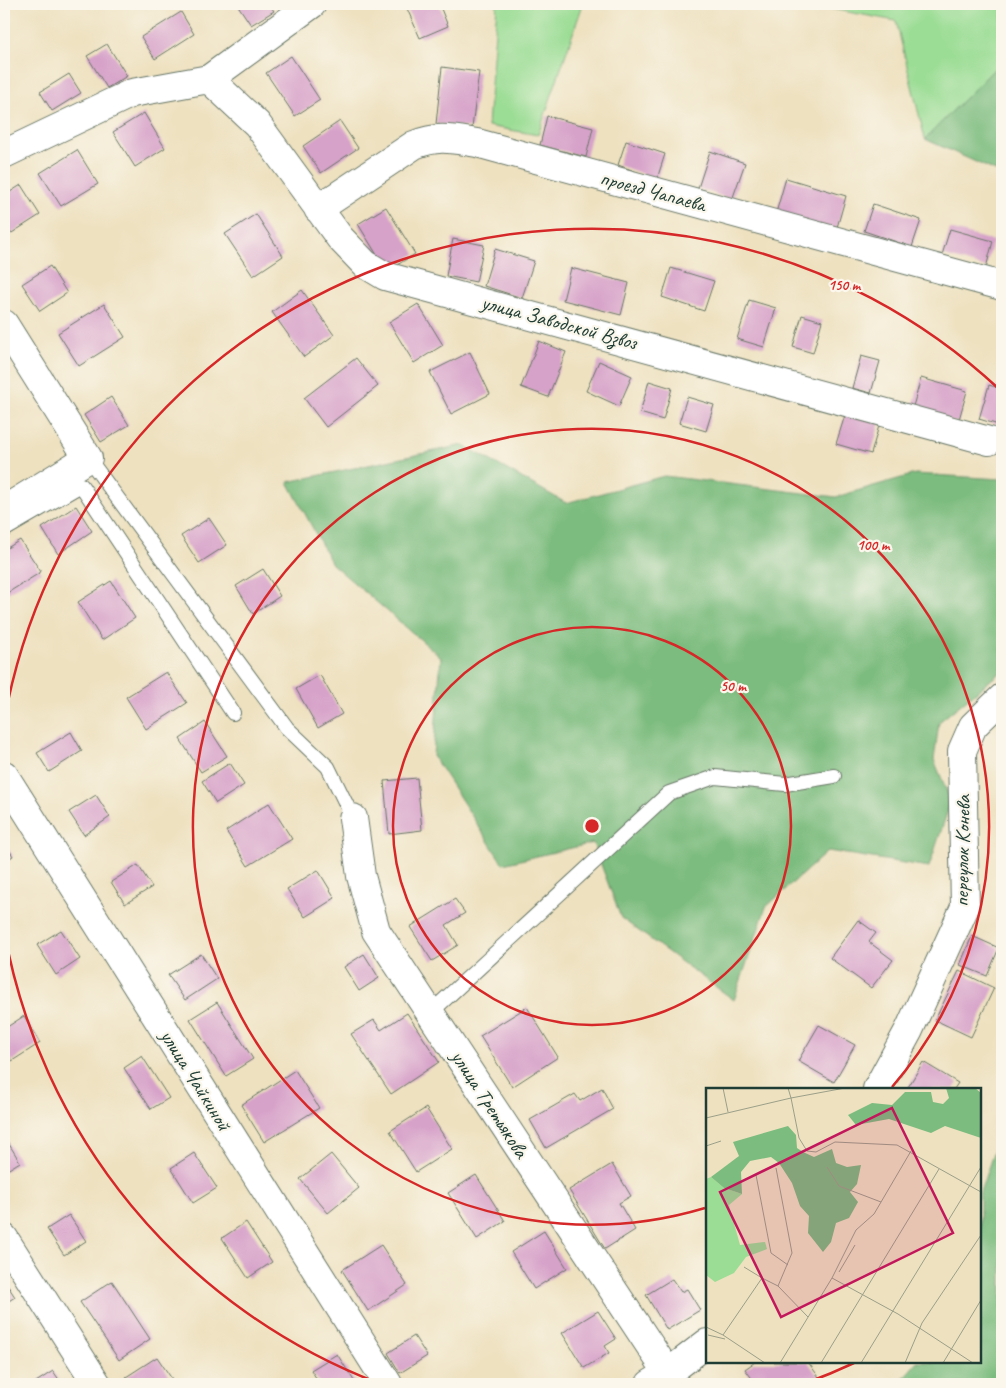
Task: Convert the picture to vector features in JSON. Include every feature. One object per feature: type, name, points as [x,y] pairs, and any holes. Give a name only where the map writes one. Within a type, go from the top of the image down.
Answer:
[{"type":"street","points":[[4,154],[132,93],[209,79],[313,4]]},
{"type":"street","name":"улица Заводской Взвоз","points":[[209,79],[257,124],[340,238],[365,264],[385,276],[989,441]]},
{"type":"street","name":"проезд Чапаева","points":[[318,209],[414,145],[428,139],[445,138],[477,143],[1002,286]]},
{"type":"street","points":[[4,324],[88,458],[4,510]]},
{"type":"street","name":"переулок Конева","points":[[878,1088],[909,1030],[965,907],[962,751],[973,726],[1002,698]]},
{"type":"street","name":"улица Чайкиной","points":[[4,775],[388,1384]]},
{"type":"street","name":"улица Третьякова","points":[[353,818],[361,876],[376,932],[430,1013],[659,1379]]},
{"type":"street","points":[[4,1238],[97,1384]]},
{"type":"street","points":[[659,1379],[706,1344]]},
{"type":"lane","points":[[88,458],[287,728],[328,767],[353,818]]},
{"type":"lane","points":[[4,530],[81,485],[233,713]]},
{"type":"lane","points":[[430,1013],[669,793],[715,777],[784,784],[834,776]]},
{"type":"green space","points":[[497,4],[583,4],[538,135],[488,126]]},
{"type":"green space","points":[[805,4],[1002,4],[1002,61],[925,139],[896,21]]},
{"type":"green space","points":[[1002,61],[1002,174],[925,139]]},
{"type":"green space","points":[[463,445],[566,503],[664,476],[836,497],[915,474],[1002,479],[1002,671],[939,722],[934,760],[951,801],[929,867],[828,851],[766,907],[734,1000],[621,918],[593,843],[503,864],[433,756],[441,657],[332,564],[288,482]]},
{"type":"green space","points":[[1002,1127],[1002,1384],[898,1384],[916,1363],[981,1363],[981,1189]]},
{"type":"building","points":[[237,4],[269,4],[274,11],[251,25]]},
{"type":"building","points":[[405,4],[439,4],[448,26],[420,38]]},
{"type":"building","points":[[181,12],[194,34],[155,59],[141,37]]},
{"type":"building","points":[[107,44],[127,76],[107,88],[87,56]]},
{"type":"building","points":[[291,56],[320,100],[295,116],[266,73]]},
{"type":"building","points":[[442,67],[479,72],[472,128],[436,124]]},
{"type":"building","points":[[69,74],[81,93],[52,111],[40,92]]},
{"type":"building","points":[[144,113],[165,148],[135,167],[113,132]]},
{"type":"building","points":[[547,116],[593,128],[586,157],[540,145]]},
{"type":"building","points":[[340,121],[358,148],[321,173],[303,146]]},
{"type":"building","points":[[626,141],[665,154],[657,179],[618,165]]},
{"type":"building","points":[[77,150],[98,184],[61,206],[40,173]]},
{"type":"building","points":[[710,151],[745,163],[732,200],[698,188]]},
{"type":"building","points":[[786,178],[846,196],[836,231],[776,213]]},
{"type":"building","points":[[21,185],[40,215],[4,238],[4,196]]},
{"type":"building","points":[[873,204],[921,220],[912,247],[864,231]]},
{"type":"building","points":[[386,207],[415,254],[387,271],[358,224]]},
{"type":"building","points":[[256,214],[283,256],[253,276],[225,234]]},
{"type":"building","points":[[950,229],[993,241],[986,268],[942,255]]},
{"type":"building","points":[[453,239],[484,245],[476,282],[446,276]]},
{"type":"building","points":[[495,249],[534,261],[522,298],[484,286]]},
{"type":"building","points":[[50,266],[67,293],[40,311],[22,284]]},
{"type":"building","points":[[571,268],[629,283],[621,315],[563,300]]},
{"type":"building","points":[[671,268],[714,281],[704,311],[662,297]]},
{"type":"building","points":[[302,290],[334,335],[304,357],[272,312]]},
{"type":"building","points":[[749,300],[776,308],[764,347],[737,339]]},
{"type":"building","points":[[104,304],[125,337],[79,366],[58,333]]},
{"type":"building","points":[[418,304],[443,345],[414,363],[389,322]]},
{"type":"building","points":[[802,315],[822,321],[813,353],[793,347]]},
{"type":"building","points":[[539,341],[566,352],[548,397],[521,387]]},
{"type":"building","points":[[470,352],[490,394],[451,414],[430,372]]},
{"type":"building","points":[[861,356],[880,361],[871,393],[852,388]]},
{"type":"building","points":[[356,358],[378,386],[326,427],[304,398]]},
{"type":"building","points":[[599,361],[632,376],[619,406],[586,391]]},
{"type":"building","points":[[921,378],[967,391],[958,423],[912,410]]},
{"type":"building","points":[[649,381],[672,388],[663,420],[640,413]]},
{"type":"building","points":[[989,385],[1002,389],[1002,426],[979,419]]},
{"type":"building","points":[[111,397],[129,425],[101,442],[84,415]]},
{"type":"building","points":[[687,397],[714,405],[706,431],[679,423]]},
{"type":"building","points":[[846,412],[880,422],[871,454],[836,444]]},
{"type":"building","points":[[76,506],[92,531],[58,554],[42,528]]},
{"type":"building","points":[[209,518],[227,545],[199,563],[181,536]]},
{"type":"building","points":[[20,540],[41,572],[4,595],[4,550]]},
{"type":"building","points":[[263,569],[280,596],[253,614],[236,586]]},
{"type":"building","points":[[111,581],[135,618],[102,640],[78,602]]},
{"type":"building","points":[[166,672],[187,703],[146,729],[126,697]]},
{"type":"building","points":[[320,675],[342,714],[318,728],[296,689]]},
{"type":"building","points":[[205,722],[227,756],[201,772],[180,739]]},
{"type":"building","points":[[71,732],[82,751],[49,772],[37,753]]},
{"type":"building","points":[[230,763],[244,785],[216,803],[202,781]]},
{"type":"building","points":[[417,778],[422,830],[389,834],[384,781]]},
{"type":"building","points":[[96,795],[110,817],[84,835],[69,812]]},
{"type":"building","points":[[269,803],[292,839],[248,866],[226,831]]},
{"type":"building","points":[[4,842],[13,856],[4,862]]},
{"type":"building","points":[[138,865],[152,887],[125,904],[111,882]]},
{"type":"building","points":[[318,870],[335,898],[305,917],[287,889]]},
{"type":"building","points":[[455,899],[465,913],[446,925],[458,945],[432,961],[410,927]]},
{"type":"building","points":[[858,920],[876,933],[869,942],[893,960],[871,988],[830,958]]},
{"type":"building","points":[[61,930],[80,959],[56,975],[37,945]]},
{"type":"building","points":[[972,936],[999,948],[987,976],[960,965]]},
{"type":"building","points":[[201,954],[217,979],[185,1000],[168,975]]},
{"type":"building","points":[[364,954],[379,978],[359,991],[344,967]]},
{"type":"building","points":[[959,971],[994,988],[971,1037],[935,1020]]},
{"type":"building","points":[[217,1002],[253,1059],[226,1076],[190,1019]]},
{"type":"building","points":[[527,1007],[558,1057],[512,1087],[480,1036]]},
{"type":"building","points":[[407,1013],[439,1062],[391,1094],[351,1034],[374,1020],[381,1030]]},
{"type":"building","points":[[24,1016],[40,1043],[12,1061],[4,1048],[4,1029]]},
{"type":"building","points":[[819,1025],[855,1045],[834,1082],[798,1061]]},
{"type":"building","points":[[142,1056],[169,1098],[151,1109],[124,1068]]},
{"type":"building","points":[[923,1062],[958,1083],[955,1088],[908,1088]]},
{"type":"building","points":[[295,1070],[319,1108],[264,1142],[241,1105]]},
{"type":"building","points":[[602,1088],[613,1109],[546,1148],[530,1120],[575,1094],[580,1101]]},
{"type":"building","points":[[426,1108],[452,1149],[416,1172],[390,1131]]},
{"type":"building","points":[[4,1136],[20,1162],[4,1172]]},
{"type":"building","points":[[194,1153],[217,1188],[193,1203],[171,1168]]},
{"type":"building","points":[[331,1154],[359,1188],[328,1213],[300,1179]]},
{"type":"building","points":[[612,1164],[631,1196],[619,1203],[635,1230],[605,1249],[569,1190]]},
{"type":"building","points":[[476,1175],[505,1221],[477,1239],[448,1193]]},
{"type":"building","points":[[69,1215],[86,1241],[64,1255],[47,1229]]},
{"type":"building","points":[[246,1222],[272,1262],[248,1278],[222,1238]]},
{"type":"building","points":[[544,1231],[567,1268],[534,1289],[511,1252]]},
{"type":"building","points":[[381,1245],[407,1285],[368,1311],[342,1270]]},
{"type":"building","points":[[672,1279],[681,1292],[687,1289],[700,1310],[667,1330],[646,1295]]},
{"type":"building","points":[[4,1280],[15,1297],[4,1304]]},
{"type":"building","points":[[112,1281],[150,1339],[119,1360],[80,1302]]},
{"type":"building","points":[[598,1311],[616,1339],[605,1346],[609,1353],[584,1368],[562,1333]]},
{"type":"building","points":[[414,1336],[427,1356],[400,1373],[388,1353]]},
{"type":"building","points":[[337,1354],[356,1384],[320,1384],[311,1370]]},
{"type":"building","points":[[157,1357],[174,1382],[171,1384],[131,1384],[126,1377]]},
{"type":"building","points":[[754,1363],[809,1363],[824,1384],[756,1384],[745,1369]]},
{"type":"building","points":[[53,1371],[62,1384],[38,1384],[36,1382]]}]
